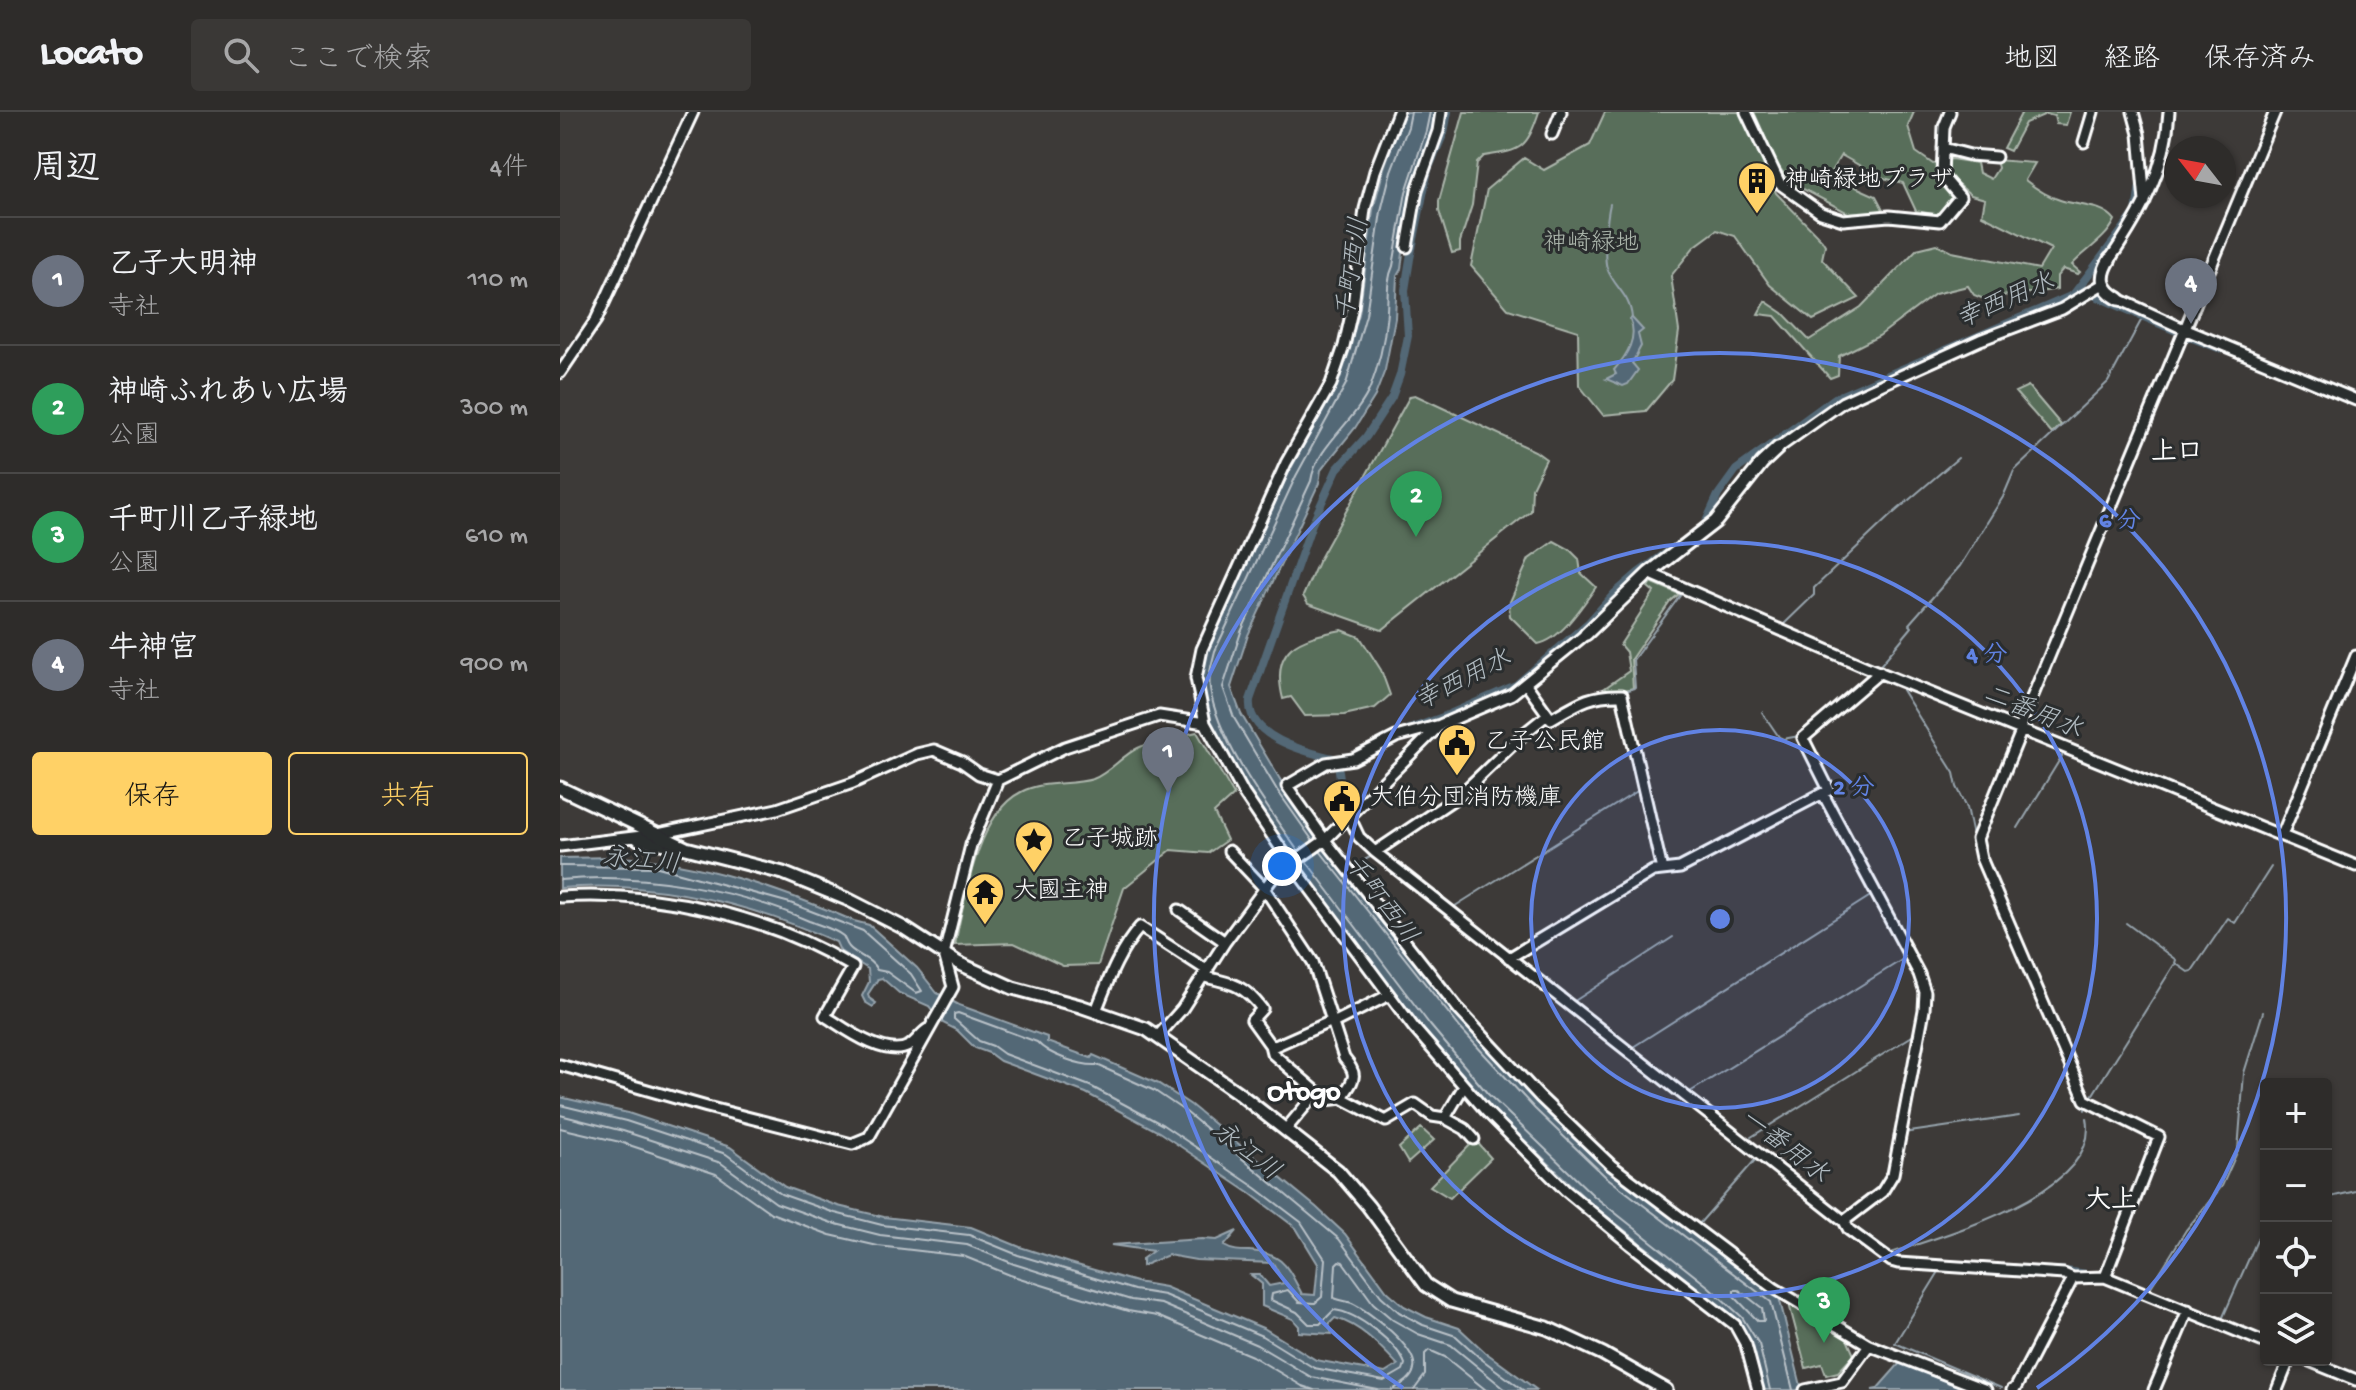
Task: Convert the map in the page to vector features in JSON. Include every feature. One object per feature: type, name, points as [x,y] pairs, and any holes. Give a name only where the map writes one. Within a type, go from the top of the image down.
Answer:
[{"type":"street","points":[[560,373],[596,320],[693,112]]},
{"type":"street","points":[[1398,112],[1368,196],[1353,306],[1331,384],[1286,463],[1202,649],[1196,678],[1205,723],[1244,794],[1293,863],[1389,995],[1464,1086],[1565,1190],[1735,1325],[1746,1345],[1758,1390]]},
{"type":"street","points":[[1407,247],[1417,190],[1438,131],[1441,112]]},
{"type":"street","points":[[1552,134],[1561,112]]},
{"type":"street","points":[[1746,112],[1780,184],[1821,213],[1843,220],[1889,216],[1940,221],[1960,197],[1942,176],[1944,127],[1950,112]]},
{"type":"street","points":[[2084,142],[2093,112]]},
{"type":"street","points":[[2133,112],[2139,134],[2145,205]]},
{"type":"street","points":[[2169,112],[2157,175],[2145,205],[2103,272],[2107,292],[2184,329],[2356,400]]},
{"type":"street","points":[[2102,1277],[2159,1137],[2085,1100],[1981,858],[1977,839],[2275,112]]},
{"type":"street","points":[[1943,148],[1996,157]]},
{"type":"street","points":[[1986,1390],[1869,1345],[1774,1288],[1592,1148],[1460,1011],[1324,840],[1287,786],[1326,763],[1353,759],[1396,737],[1440,725],[1496,701],[1526,684],[1586,634],[1649,573],[1716,521],[1762,463],[1778,448],[1843,402],[1980,340],[2062,309],[2103,284]]},
{"type":"street","points":[[1649,573],[1707,601],[2020,731],[2356,866]]},
{"type":"street","points":[[2282,835],[2356,656]]},
{"type":"street","points":[[1509,958],[1653,871],[1680,868],[1829,790],[1803,738],[1880,672]]},
{"type":"street","points":[[1526,684],[1548,717]]},
{"type":"street","points":[[1375,852],[1460,795],[1527,731],[1548,717],[1596,695],[1622,695],[1662,870]]},
{"type":"street","points":[[560,1065],[852,1144],[869,1137],[953,987],[944,954],[971,845],[998,780],[1065,747],[1159,716],[1205,723]]},
{"type":"street","points":[[1158,1036],[1207,974],[1225,942],[1274,876],[1324,840],[1440,725]]},
{"type":"street","points":[[560,846],[658,834],[777,809],[934,750],[962,762],[979,774],[998,780]]},
{"type":"street","points":[[560,788],[686,848]]},
{"type":"street","points":[[1823,794],[1904,945],[1925,992],[1893,1174],[1882,1192],[1847,1225]]},
{"type":"street","points":[[1349,816],[1361,840],[1375,852],[1891,1261],[2064,1274],[2073,1278],[2102,1277],[2260,1341]]},
{"type":"street","points":[[627,838],[686,848],[783,873],[849,900],[904,928],[944,954],[1013,988],[1096,1011],[1146,1029],[1286,1129],[1338,1171],[1426,1285],[1451,1301],[1547,1328],[1603,1354],[1666,1390]]},
{"type":"street","points":[[1229,851],[1264,888],[1313,962],[1344,1058],[1354,1070],[1355,1076],[1342,1098]]},
{"type":"street","points":[[560,897],[611,895],[651,899],[692,906],[792,936],[853,967],[825,1016],[872,1044],[887,1047],[910,1045],[924,1030],[931,1028]]},
{"type":"street","points":[[1179,910],[1225,942]]},
{"type":"street","points":[[1096,1011],[1108,975],[1129,939],[1140,927],[1207,974],[1250,992],[1262,1009],[1252,1020],[1270,1045],[1272,1053],[1326,1100],[1342,1098],[1386,1121],[1415,1104],[1432,1116],[1445,1118],[1465,1129],[1474,1139]]},
{"type":"street","points":[[1270,1045],[1275,1046],[1389,995]]},
{"type":"street","points":[[1445,1118],[1464,1086]]},
{"type":"street","points":[[1286,1129],[1317,1092]]},
{"type":"street","points":[[2012,1390],[2073,1278]]},
{"type":"street","points":[[2154,1390],[2187,1312]]},
{"type":"street","points":[[1806,1390],[1842,1382],[1869,1345]]},
{"type":"street","points":[[2277,1390],[2287,1366]]},
{"type":"street","points":[[2322,1366],[2356,1380]]},
{"type":"green space","points":[[1464,112],[1539,112],[1521,146],[1484,156],[1477,163],[1472,205],[1460,251],[1452,253],[1439,211],[1439,201]]},
{"type":"green space","name":"神崎緑地","points":[[1605,112],[1746,112],[1776,193],[1822,240],[1825,245],[1822,259],[1859,298],[1813,320],[1770,285],[1735,236],[1717,230],[1694,247],[1671,276],[1679,331],[1672,380],[1646,411],[1603,415],[1579,385],[1578,331],[1508,309],[1471,266],[1487,189],[1524,158],[1544,170],[1590,145]]},
{"type":"green space","points":[[1754,112],[1914,112],[1908,126],[1916,152],[1933,164],[1951,159],[1977,163],[1979,173],[1991,179],[1998,168],[1996,160],[2035,163],[2025,180],[2033,186],[2055,198],[2104,211],[2115,220],[2101,239],[2072,265],[2080,272],[2078,274],[2063,269],[2057,276],[2057,289],[1984,299],[1974,295],[1968,286],[1935,294],[1879,336],[1839,356],[1838,375],[1830,378],[1775,316],[1758,314],[1765,301],[1783,313],[1809,340],[1861,307],[1917,249],[1937,244],[1952,252],[2039,269],[2051,249],[1982,215],[1985,199],[1971,195],[1952,179],[1943,186],[1952,198],[1939,215],[1916,211],[1903,183],[1880,177],[1841,155],[1829,175],[1876,196],[1884,211],[1848,213],[1790,182],[1777,164]]},
{"type":"green space","points":[[2022,112],[2070,112],[2066,125],[2056,124],[2054,116],[2046,114],[2025,123],[2010,151],[2003,148]]},
{"type":"green space","points":[[2028,386],[2061,425],[2052,434],[2015,392]]},
{"type":"green space","points":[[1415,395],[1546,459],[1532,488],[1531,511],[1382,630],[1308,604],[1303,596],[1318,562],[1410,396]]},
{"type":"green space","points":[[1554,541],[1579,559],[1581,573],[1596,587],[1563,629],[1538,644],[1510,616],[1509,604],[1529,559]]},
{"type":"green space","points":[[1651,582],[1679,594],[1670,602],[1631,659],[1633,688],[1599,692],[1629,671],[1626,652],[1620,645],[1654,592],[1648,587]]},
{"type":"green space","points":[[1342,630],[1360,637],[1381,670],[1390,695],[1375,708],[1344,715],[1305,716],[1291,697],[1283,699],[1280,681],[1284,656],[1291,648],[1312,637]]},
{"type":"green space","points":[[1197,732],[1234,795],[1214,813],[1227,840],[1208,853],[1171,850],[1124,888],[1098,965],[1063,966],[1014,943],[955,945],[975,860],[993,819],[1006,803],[1030,788],[1093,779],[1138,748]]},
{"type":"green space","points":[[1421,1128],[1434,1140],[1408,1163],[1399,1148]]},
{"type":"green space","points":[[1475,1140],[1491,1158],[1450,1198],[1430,1186]]},
{"type":"green space","points":[[1789,1304],[1847,1339],[1854,1355],[1838,1372],[1826,1375],[1822,1364],[1806,1368]]},
{"type":"water","points":[[1404,112],[1438,112],[1397,276],[1395,318],[1385,370],[1375,396],[1355,428],[1321,470],[1319,483],[1248,635],[1231,687],[1241,714],[1284,786],[1325,845],[1541,1103],[1610,1170],[1779,1297],[1802,1390],[1762,1390],[1751,1346],[1736,1322],[1589,1202],[1482,1099],[1424,1030],[1292,857],[1247,788],[1212,726],[1202,691],[1202,670],[1207,648],[1289,472],[1338,381],[1359,314],[1373,210]]},
{"type":"water","points":[[1632,318],[1643,330],[1638,334],[1641,346],[1632,363],[1638,370],[1623,386],[1606,379],[1616,374],[1614,370],[1630,346]]},
{"type":"water","name":"永江川","points":[[618,857],[679,864],[739,878],[869,925],[917,968],[937,993],[959,1005],[1047,1037],[1047,1042],[1091,1058],[1093,1055],[1159,1084],[1191,1105],[1316,1207],[1345,1234],[1387,1291],[1404,1306],[1459,1328],[1485,1352],[1537,1390],[560,1390],[560,1097],[628,1113],[730,1147],[785,1187],[838,1206],[884,1217],[971,1227],[1070,1263],[1165,1287],[1265,1329],[1316,1360],[1385,1373],[1398,1365],[1370,1337],[1344,1321],[1335,1318],[1329,1324],[1332,1334],[1299,1332],[1299,1326],[1293,1319],[1262,1306],[1262,1284],[1251,1275],[1260,1275],[1269,1286],[1284,1283],[1273,1263],[1196,1260],[1168,1255],[1142,1266],[1142,1259],[1153,1251],[1111,1245],[1217,1240],[1237,1231],[1224,1246],[1277,1258],[1288,1269],[1302,1294],[1315,1295],[1318,1264],[1296,1228],[1251,1194],[1159,1132],[1086,1093],[1000,1061],[975,1048],[957,1030],[943,1023],[929,1006],[899,993],[882,978],[868,994],[876,1003],[873,1007],[862,996],[869,982],[868,969],[840,951],[836,942],[770,916],[701,897],[631,888],[560,888],[560,858]]},
{"type":"water","points":[[1900,1363],[1968,1390],[1872,1390],[1877,1389]]},
{"type":"waterway","name":"幸西用水","points":[[1342,760],[1299,749],[1269,735],[1252,714],[1250,700],[1312,524],[1337,469],[1366,437],[1392,397],[1400,375],[1408,336],[1405,290],[1410,259],[1428,170],[1444,133],[1448,112]]},
{"type":"waterway","name":"幸西用水","points":[[1698,530],[1705,524],[1718,495],[1736,470],[1835,398],[2073,295],[2136,212],[2140,185]]},
{"type":"waterway","points":[[1610,204],[1606,263],[1628,303],[1632,318]]},
{"type":"waterway","points":[[2089,293],[2174,330]]},
{"type":"waterway","points":[[1878,668],[1912,627],[1909,624],[1960,566],[2003,497],[2014,471],[2108,382],[2143,317]]},
{"type":"waterway","points":[[2184,335],[2221,349]]},
{"type":"waterway","points":[[1782,626],[1814,595],[1814,588],[1889,517],[1958,458]]},
{"type":"waterway","name":"幸西用水","points":[[1404,731],[1516,685],[1589,622],[1638,573],[1680,543]]},
{"type":"waterway","points":[[1622,692],[1635,688],[1633,660],[1682,593]]},
{"type":"waterway","points":[[1902,685],[1902,690],[1954,773],[1967,807],[1973,836]]},
{"type":"waterway","points":[[1762,712],[1779,737],[1799,736]]},
{"type":"waterway","name":"二番用水","points":[[2018,828],[2065,751]]},
{"type":"waterway","name":"一番用水","points":[[1339,771],[1345,814]]},
{"type":"waterway","points":[[1452,908],[1639,790]]},
{"type":"waterway","name":"千町西川","points":[[1355,865],[1372,856]]},
{"type":"waterway","points":[[2126,923],[2176,960],[2175,963],[2188,972],[2192,971],[2228,918],[2235,923],[2271,867]]},
{"type":"waterway","points":[[1633,1047],[1872,895]]},
{"type":"waterway","points":[[1573,1002],[1673,937]]},
{"type":"waterway","points":[[1690,1092],[1905,958]]},
{"type":"waterway","points":[[2090,1099],[2174,965]]},
{"type":"waterway","points":[[2149,1290],[2186,1230],[2222,1186],[2238,1150],[2244,1073],[2263,1012]]},
{"type":"waterway","points":[[1748,1139],[1917,1033]]},
{"type":"waterway","points":[[2084,1105],[2085,1110]]},
{"type":"waterway","points":[[1903,1133],[2019,1116]]},
{"type":"waterway","points":[[1853,1229],[1856,1227],[1891,1253],[1946,1235],[2014,1207],[2045,1189],[2070,1168],[2085,1145],[2087,1118]]},
{"type":"waterway","points":[[1699,1224],[1756,1159]]},
{"type":"waterway","points":[[2332,1197],[2356,1191]]},
{"type":"waterway","points":[[2223,1317],[2265,1222]]},
{"type":"waterway","points":[[1940,1270],[1895,1343],[2001,1388]]},
{"type":"waterway","name":"一番用水","points":[[2059,1270],[2093,1275]]},
{"type":"place","name":"神崎緑地プラザ","points":[[1757,215]]},
{"type":"place","name":"牛神宮","points":[[2191,324]]},
{"type":"place","name":"神崎ふれあい広場","points":[[1416,537]]},
{"type":"place","name":"乙子公民館","points":[[1457,777]]},
{"type":"place","name":"乙子大明神","points":[[1168,793]]},
{"type":"place","name":"大伯分団消防機庫","points":[[1342,833]]},
{"type":"place","name":"乙子城跡","points":[[1034,874]]},
{"type":"place","name":"大國主神","points":[[985,926]]},
{"type":"place","name":"千町川乙子緑地","points":[[1824,1343]]},
{"type":"district","name":"上口","points":[[2177,454]]},
{"type":"district","name":"Otogo","points":[[1304,1093]]},
{"type":"district","name":"大上","points":[[2111,1202]]}]
